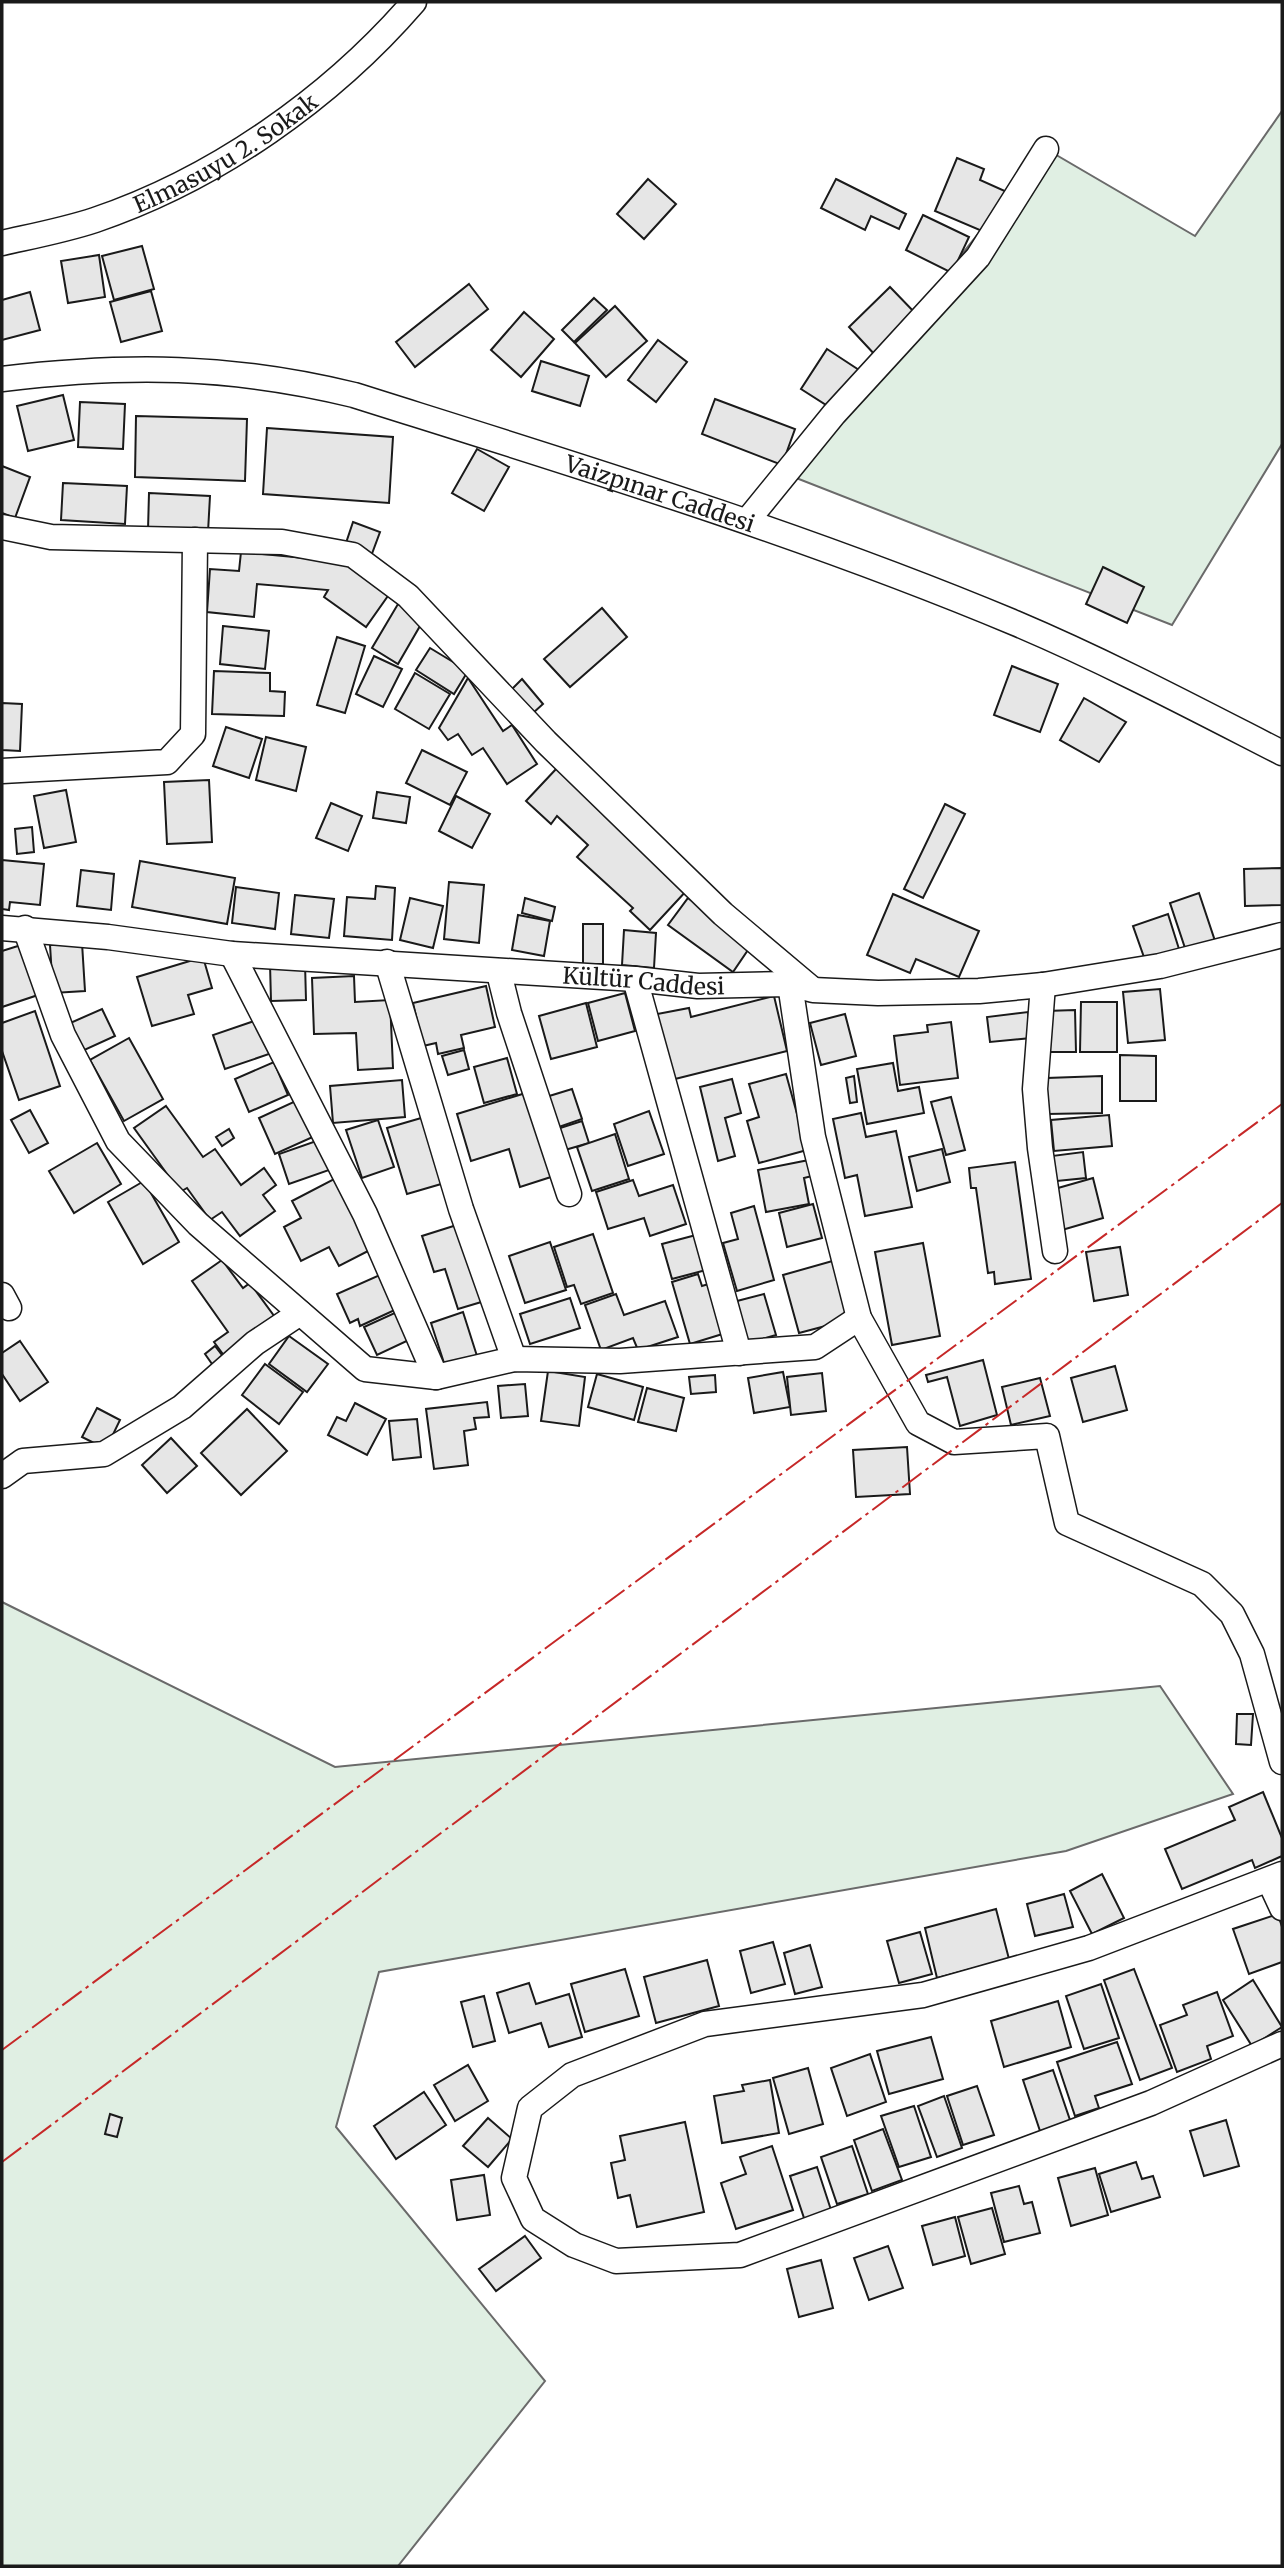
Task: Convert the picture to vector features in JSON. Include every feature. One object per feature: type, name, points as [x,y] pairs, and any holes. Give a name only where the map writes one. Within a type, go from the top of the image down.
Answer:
[{"type":"street","name":"Elmasuyu 2. Sokak","points":[[2,243],[96,220],[217,164],[326,88],[390,29],[414,2]]},
{"type":"street","points":[[747,521],[834,414],[978,257],[1046,149]]},
{"type":"street","name":"Vaizpınar Caddesi","points":[[2,379],[67,371],[157,367],[229,372],[304,383],[477,433],[747,521],[1062,644],[1282,753]]},
{"type":"street","points":[[2,527],[51,537],[282,542],[354,555],[408,596],[555,752],[801,987],[813,1137],[859,1318],[918,1423],[954,1442],[1047,1436],[1067,1523],[1202,1584],[1232,1614],[1252,1654],[1282,1762]]},
{"type":"street","points":[[2,771],[167,762],[193,734],[195,540]]},
{"type":"street","points":[[13,928],[63,1035],[118,1141],[198,1224],[365,1369],[436,1377],[514,1359],[620,1361],[815,1347],[859,1318]]},
{"type":"street","name":"Kültür Caddesi","points":[[13,928],[232,954],[387,962],[499,973],[635,979],[698,986],[801,987],[917,993],[1043,985],[1160,966],[1282,935]]},
{"type":"street","points":[[232,954],[365,1214],[436,1377]]},
{"type":"street","points":[[387,962],[461,1209],[514,1359]]},
{"type":"street","points":[[499,973],[509,1013],[569,1194]]},
{"type":"street","points":[[635,979],[739,1353]]},
{"type":"street","points":[[1043,985],[1035,1090],[1055,1251]]},
{"type":"street","points":[[2,1476],[23,1461],[104,1454],[182,1408],[255,1343],[300,1313]]},
{"type":"street","points":[[1282,1908],[1276,1877],[1089,1948],[923,1995],[705,2024],[572,2075],[530,2108],[514,2178],[533,2219],[574,2245],[616,2260],[740,2255],[1151,2103],[1282,2044]]},
{"type":"green space","points":[[1282,111],[1282,444],[1172,625],[786,474],[1046,149],[1195,236]]},
{"type":"green space","points":[[2,1602],[335,1767],[1160,1686],[1233,1794],[1066,1851],[379,1972],[336,2127],[545,2381],[398,2566],[2,2566]]},
{"type":"building","points":[[957,158],[984,169],[980,180],[1007,192],[989,234],[935,211]]},
{"type":"building","points":[[648,179],[676,204],[644,239],[617,214]]},
{"type":"building","points":[[836,179],[906,214],[899,229],[871,216],[865,230],[821,208]]},
{"type":"building","points":[[923,215],[969,237],[952,273],[906,250]]},
{"type":"building","points":[[142,246],[154,289],[114,300],[102,256]]},
{"type":"building","points":[[99,255],[105,297],[68,303],[61,261]]},
{"type":"building","points":[[469,284],[488,309],[415,367],[396,342]]},
{"type":"building","points":[[890,287],[918,316],[877,357],[849,327]]},
{"type":"building","points":[[151,291],[162,331],[121,342],[110,302]]},
{"type":"building","points":[[30,292],[40,330],[2,340],[2,300]]},
{"type":"building","points":[[594,298],[607,310],[574,342],[562,330]]},
{"type":"building","points":[[615,306],[647,341],[606,377],[575,343]]},
{"type":"building","points":[[524,312],[554,339],[521,377],[491,350]]},
{"type":"building","points":[[658,340],[687,362],[656,402],[628,380]]},
{"type":"building","points":[[827,349],[859,370],[834,410],[801,389]]},
{"type":"building","points":[[541,361],[589,376],[580,406],[532,391]]},
{"type":"building","points":[[63,395],[74,440],[28,451],[17,406]]},
{"type":"building","points":[[715,399],[795,429],[782,465],[702,434]]},
{"type":"building","points":[[80,402],[125,404],[123,449],[78,447]]},
{"type":"building","points":[[136,416],[247,419],[245,481],[135,477]]},
{"type":"building","points":[[267,428],[393,437],[389,503],[263,494]]},
{"type":"building","points":[[477,449],[509,467],[484,511],[452,493]]},
{"type":"building","points":[[2,466],[30,477],[15,518],[2,513]]},
{"type":"building","points":[[63,483],[127,486],[125,524],[61,520]]},
{"type":"building","points":[[149,493],[210,496],[208,532],[148,530]]},
{"type":"building","points":[[353,522],[380,532],[370,559],[344,549]]},
{"type":"building","points":[[241,552],[347,562],[390,593],[366,627],[324,597],[328,590],[257,584],[254,617],[207,612],[210,569],[239,571]]},
{"type":"building","points":[[1103,567],[1144,587],[1127,623],[1086,604]]},
{"type":"building","points":[[398,604],[424,619],[398,664],[372,648]]},
{"type":"building","points":[[602,608],[627,637],[570,687],[544,659]]},
{"type":"building","points":[[223,626],[269,631],[265,669],[220,664]]},
{"type":"building","points":[[337,637],[365,646],[345,713],[317,705]]},
{"type":"building","points":[[430,648],[468,671],[454,694],[416,670]]},
{"type":"building","points":[[374,656],[402,669],[383,707],[356,694]]},
{"type":"building","points":[[1012,666],[1058,684],[1040,732],[994,715]]},
{"type":"building","points":[[214,671],[270,673],[270,691],[285,692],[284,716],[212,714]]},
{"type":"building","points":[[415,673],[450,694],[429,729],[395,709]]},
{"type":"building","points":[[468,678],[503,731],[512,725],[537,764],[507,784],[483,748],[472,755],[458,734],[448,740],[439,728]]},
{"type":"building","points":[[522,679],[543,704],[533,713],[512,689]]},
{"type":"building","points":[[1084,698],[1126,722],[1099,762],[1060,740]]},
{"type":"building","points":[[2,703],[22,704],[20,751],[2,750]]},
{"type":"building","points":[[226,727],[262,739],[249,778],[213,766]]},
{"type":"building","points":[[266,737],[306,747],[296,791],[256,780]]},
{"type":"building","points":[[422,750],[467,772],[450,805],[406,783]]},
{"type":"building","points":[[557,768],[688,889],[650,930],[630,911],[633,908],[577,857],[588,845],[557,816],[551,824],[526,801]]},
{"type":"building","points":[[209,780],[212,842],[167,844],[164,782]]},
{"type":"building","points":[[66,790],[76,842],[44,848],[34,796]]},
{"type":"building","points":[[377,792],[410,797],[406,823],[373,818]]},
{"type":"building","points":[[456,796],[490,814],[472,848],[439,831]]},
{"type":"building","points":[[331,803],[362,816],[348,851],[316,838]]},
{"type":"building","points":[[945,804],[965,814],[923,898],[904,889]]},
{"type":"building","points":[[32,827],[34,852],[17,854],[15,829]]},
{"type":"building","points":[[2,860],[44,864],[40,905],[10,902],[9,910],[2,909]]},
{"type":"building","points":[[140,861],[235,878],[227,924],[132,907]]},
{"type":"building","points":[[1282,868],[1282,905],[1245,906],[1244,869]]},
{"type":"building","points":[[81,870],[114,874],[111,910],[77,906]]},
{"type":"building","points":[[449,882],[484,885],[479,943],[444,939]]},
{"type":"building","points":[[376,886],[395,888],[392,940],[344,936],[347,897],[375,899]]},
{"type":"building","points":[[236,887],[279,893],[275,929],[232,923]]},
{"type":"building","points":[[1199,893],[1215,941],[1186,951],[1170,903]]},
{"type":"building","points":[[893,894],[979,931],[959,977],[916,959],[910,973],[867,955]]},
{"type":"building","points":[[295,895],[334,899],[329,938],[291,934]]},
{"type":"building","points":[[410,898],[443,906],[433,948],[400,940]]},
{"type":"building","points":[[525,898],[555,907],[552,921],[522,913]]},
{"type":"building","points":[[688,898],[752,944],[733,972],[668,925]]},
{"type":"building","points":[[1168,914],[1179,949],[1145,960],[1133,926]]},
{"type":"building","points":[[518,915],[550,921],[544,956],[512,950]]},
{"type":"building","points":[[583,924],[603,924],[603,964],[583,964]]},
{"type":"building","points":[[624,930],[656,933],[654,968],[622,965]]},
{"type":"building","points":[[82,943],[85,991],[53,993],[50,945]]},
{"type":"building","points":[[21,945],[38,995],[2,1007],[2,951]]},
{"type":"building","points":[[203,957],[212,988],[188,995],[194,1014],[152,1026],[137,977]]},
{"type":"building","points":[[305,963],[306,1000],[271,1001],[270,964]]},
{"type":"building","points":[[354,976],[355,1002],[390,1000],[393,1068],[358,1070],[356,1033],[314,1034],[312,978]]},
{"type":"building","points":[[486,986],[495,1027],[461,1035],[464,1048],[438,1054],[436,1043],[423,1046],[413,1003]]},
{"type":"building","points":[[1160,989],[1165,1040],[1128,1043],[1123,992]]},
{"type":"building","points":[[625,993],[635,1031],[598,1041],[588,1003]]},
{"type":"building","points":[[774,996],[787,1051],[667,1081],[652,1015],[689,1008],[691,1017]]},
{"type":"building","points":[[1081,1002],[1117,1002],[1117,1052],[1080,1052]]},
{"type":"building","points":[[586,1003],[597,1047],[551,1059],[539,1016]]},
{"type":"building","points":[[102,1009],[115,1036],[80,1052],[68,1024]]},
{"type":"building","points":[[1075,1010],[1076,1052],[1047,1052],[1046,1011]]},
{"type":"building","points":[[35,1011],[60,1086],[19,1100],[2,1051],[2,1023]]},
{"type":"building","points":[[1028,1012],[1031,1038],[990,1042],[987,1017]]},
{"type":"building","points":[[845,1014],[856,1056],[821,1065],[810,1023]]},
{"type":"building","points":[[260,1019],[272,1053],[225,1069],[213,1035]]},
{"type":"building","points":[[951,1022],[958,1078],[900,1085],[894,1036],[928,1032],[927,1025]]},
{"type":"building","points":[[129,1038],[163,1099],[124,1121],[90,1060]]},
{"type":"building","points":[[464,1050],[469,1069],[448,1075],[442,1056]]},
{"type":"building","points":[[1120,1055],[1156,1056],[1156,1101],[1120,1101]]},
{"type":"building","points":[[507,1058],[517,1094],[484,1103],[474,1067]]},
{"type":"building","points":[[274,1062],[288,1095],[249,1112],[235,1079]]},
{"type":"building","points":[[893,1063],[898,1091],[919,1087],[924,1113],[867,1124],[857,1069]]},
{"type":"building","points":[[786,1074],[807,1150],[759,1163],[747,1121],[759,1117],[749,1084]]},
{"type":"building","points":[[854,1076],[857,1102],[850,1103],[846,1078]]},
{"type":"building","points":[[1102,1076],[1102,1113],[1047,1114],[1047,1078]]},
{"type":"building","points":[[732,1079],[741,1113],[725,1118],[735,1156],[718,1161],[700,1087]]},
{"type":"building","points":[[402,1080],[405,1117],[333,1123],[330,1086]]},
{"type":"building","points":[[572,1089],[582,1119],[556,1128],[546,1097]]},
{"type":"building","points":[[529,1092],[554,1176],[520,1187],[509,1149],[471,1161],[457,1114]]},
{"type":"building","points":[[951,1097],[965,1150],[946,1155],[931,1102]]},
{"type":"building","points":[[300,1099],[315,1136],[275,1154],[259,1118]]},
{"type":"building","points":[[166,1106],[203,1157],[215,1149],[241,1185],[264,1168],[276,1185],[263,1195],[275,1211],[240,1236],[222,1212],[210,1220],[187,1188],[180,1192],[134,1128]]},
{"type":"building","points":[[30,1110],[48,1143],[29,1153],[11,1120]]},
{"type":"building","points":[[649,1111],[664,1154],[628,1166],[614,1124]]},
{"type":"building","points":[[861,1113],[866,1137],[896,1131],[912,1207],[865,1216],[857,1175],[845,1178],[833,1119]]},
{"type":"building","points":[[1109,1115],[1112,1146],[1054,1151],[1051,1120]]},
{"type":"building","points":[[428,1116],[448,1182],[407,1194],[387,1128]]},
{"type":"building","points":[[378,1120],[394,1167],[362,1178],[346,1130]]},
{"type":"building","points":[[582,1121],[589,1143],[565,1150],[557,1129]]},
{"type":"building","points":[[229,1129],[234,1138],[222,1146],[216,1137]]},
{"type":"building","points":[[615,1134],[629,1179],[592,1191],[577,1147]]},
{"type":"building","points":[[322,1139],[332,1169],[289,1184],[279,1154]]},
{"type":"building","points":[[97,1143],[121,1184],[74,1213],[49,1171]]},
{"type":"building","points":[[942,1149],[950,1182],[917,1191],[909,1157]]},
{"type":"building","points":[[1083,1152],[1086,1178],[1047,1182],[1044,1157]]},
{"type":"building","points":[[809,1160],[812,1176],[804,1178],[809,1204],[766,1212],[758,1170]]},
{"type":"building","points":[[1015,1162],[1031,1279],[995,1284],[994,1272],[988,1273],[976,1188],[971,1188],[969,1168]]},
{"type":"building","points":[[336,1178],[372,1249],[339,1266],[329,1247],[301,1261],[284,1227],[301,1218],[292,1201]]},
{"type":"building","points":[[1093,1178],[1103,1218],[1062,1230],[1051,1190]]},
{"type":"building","points":[[633,1180],[639,1196],[673,1185],[686,1224],[650,1236],[644,1218],[608,1229],[596,1192]]},
{"type":"building","points":[[144,1181],[179,1242],[143,1264],[108,1202]]},
{"type":"building","points":[[813,1204],[822,1238],[787,1247],[779,1213]]},
{"type":"building","points":[[754,1206],[774,1280],[737,1291],[723,1243],[738,1239],[731,1213]]},
{"type":"building","points":[[463,1223],[488,1300],[458,1309],[445,1269],[434,1272],[422,1236]]},
{"type":"building","points":[[593,1234],[613,1293],[581,1304],[574,1285],[567,1287],[554,1247]]},
{"type":"building","points":[[696,1235],[706,1270],[672,1279],[662,1244]]},
{"type":"building","points":[[550,1242],[566,1290],[525,1303],[509,1256]]},
{"type":"building","points":[[923,1243],[940,1336],[892,1345],[875,1252]]},
{"type":"building","points":[[1120,1247],[1128,1295],[1094,1301],[1086,1252]]},
{"type":"building","points":[[222,1260],[243,1288],[250,1283],[280,1324],[228,1361],[214,1342],[228,1332],[192,1281]]},
{"type":"building","points":[[836,1260],[852,1319],[799,1333],[783,1275]]},
{"type":"building","points":[[382,1274],[397,1309],[360,1326],[358,1319],[350,1323],[337,1294]]},
{"type":"building","points":[[698,1274],[702,1286],[715,1282],[729,1332],[690,1344],[672,1282]]},
{"type":"building","points":[[616,1294],[624,1315],[665,1301],[678,1337],[638,1350],[633,1338],[601,1350],[585,1305]]},
{"type":"building","points":[[764,1294],[776,1335],[748,1343],[737,1301]]},
{"type":"building","points":[[570,1298],[580,1328],[530,1344],[520,1314]]},
{"type":"building","points":[[399,1311],[411,1339],[377,1355],[364,1327]]},
{"type":"building","points":[[463,1312],[477,1356],[445,1366],[431,1323]]},
{"type":"building","points":[[289,1336],[328,1364],[307,1392],[269,1364]]},
{"type":"building","points":[[20,1341],[48,1382],[20,1401],[2,1374],[2,1353]]},
{"type":"building","points":[[215,1346],[228,1363],[217,1371],[205,1354]]},
{"type":"building","points":[[983,1360],[997,1415],[960,1426],[947,1377],[928,1382],[926,1375]]},
{"type":"building","points":[[265,1364],[303,1392],[279,1424],[242,1395]]},
{"type":"building","points":[[1115,1366],[1127,1410],[1083,1422],[1071,1378]]},
{"type":"building","points":[[548,1371],[585,1377],[579,1426],[541,1421]]},
{"type":"building","points":[[783,1372],[790,1407],[754,1413],[748,1378]]},
{"type":"building","points":[[822,1373],[826,1411],[791,1415],[787,1377]]},
{"type":"building","points":[[597,1374],[643,1387],[634,1420],[588,1407]]},
{"type":"building","points":[[715,1375],[716,1392],[691,1394],[689,1377]]},
{"type":"building","points":[[1040,1378],[1050,1416],[1011,1425],[1002,1387]]},
{"type":"building","points":[[525,1384],[528,1416],[501,1418],[498,1386]]},
{"type":"building","points":[[647,1388],[684,1398],[676,1431],[638,1422]]},
{"type":"building","points":[[487,1402],[489,1417],[474,1418],[476,1429],[464,1431],[468,1465],[434,1469],[426,1409]]},
{"type":"building","points":[[355,1403],[386,1419],[367,1455],[328,1435],[337,1417],[346,1421]]},
{"type":"building","points":[[97,1408],[120,1420],[106,1449],[82,1437]]},
{"type":"building","points":[[247,1409],[287,1451],[241,1495],[201,1453]]},
{"type":"building","points":[[417,1419],[421,1457],[393,1460],[389,1421]]},
{"type":"building","points":[[171,1438],[197,1466],[167,1493],[142,1465]]},
{"type":"building","points":[[907,1447],[910,1494],[856,1497],[853,1450]]},
{"type":"building","points":[[1237,1714],[1253,1714],[1251,1745],[1236,1744]]},
{"type":"building","points":[[1263,1792],[1282,1838],[1282,1856],[1255,1868],[1252,1860],[1182,1889],[1165,1849],[1235,1820],[1229,1807]]},
{"type":"building","points":[[1102,1874],[1124,1918],[1092,1934],[1070,1891]]},
{"type":"building","points":[[1064,1894],[1073,1927],[1035,1936],[1027,1904]]},
{"type":"building","points":[[996,1909],[1009,1959],[937,1978],[925,1928]]},
{"type":"building","points":[[1278,1914],[1282,1927],[1282,1962],[1249,1974],[1233,1929]]},
{"type":"building","points":[[920,1932],[932,1974],[899,1983],[887,1941]]},
{"type":"building","points":[[773,1942],[785,1984],[751,1993],[740,1951]]},
{"type":"building","points":[[810,1945],[822,1987],[795,1994],[784,1953]]},
{"type":"building","points":[[707,1960],[719,2006],[656,2023],[644,1977]]},
{"type":"building","points":[[625,1969],[639,2016],[585,2032],[571,1984]]},
{"type":"building","points":[[1134,1969],[1172,2068],[1140,2080],[1104,1980]]},
{"type":"building","points":[[1253,1980],[1282,2027],[1252,2046],[1223,2000]]},
{"type":"building","points":[[529,1983],[536,2004],[569,1994],[582,2037],[549,2047],[541,2023],[509,2033],[497,1993]]},
{"type":"building","points":[[1101,1984],[1119,2038],[1084,2049],[1066,1996]]},
{"type":"building","points":[[1217,1992],[1233,2036],[1207,2046],[1211,2059],[1177,2072],[1160,2025],[1187,2015],[1183,2005]]},
{"type":"building","points":[[484,1996],[495,2041],[473,2047],[461,2002]]},
{"type":"building","points":[[1058,2001],[1071,2047],[1004,2067],[991,2021]]},
{"type":"building","points":[[931,2037],[943,2079],[889,2094],[877,2051]]},
{"type":"building","points":[[1117,2042],[1132,2084],[1095,2096],[1099,2108],[1075,2116],[1057,2062]]},
{"type":"building","points":[[870,2054],[886,2102],[847,2116],[831,2068]]},
{"type":"building","points":[[468,2065],[488,2101],[455,2121],[434,2085]]},
{"type":"building","points":[[808,2068],[823,2124],[789,2134],[773,2078]]},
{"type":"building","points":[[1053,2070],[1072,2126],[1042,2137],[1023,2080]]},
{"type":"building","points":[[770,2080],[779,2133],[722,2143],[714,2096],[744,2091],[742,2085]]},
{"type":"building","points":[[977,2086],[994,2135],[963,2145],[947,2096]]},
{"type":"building","points":[[424,2092],[446,2125],[396,2159],[374,2126]]},
{"type":"building","points":[[944,2096],[962,2148],[937,2157],[918,2106]]},
{"type":"building","points":[[914,2106],[931,2157],[899,2167],[881,2116]]},
{"type":"building","points":[[110,2114],[122,2118],[117,2137],[105,2134]]},
{"type":"building","points":[[488,2118],[512,2139],[488,2167],[463,2146]]},
{"type":"building","points":[[1226,2120],[1239,2166],[1204,2176],[1190,2131]]},
{"type":"building","points":[[685,2122],[704,2212],[637,2227],[630,2195],[618,2198],[611,2163],[625,2160],[620,2136]]},
{"type":"building","points":[[883,2129],[902,2180],[872,2191],[854,2140]]},
{"type":"building","points":[[772,2146],[793,2210],[736,2229],[721,2183],[746,2174],[740,2157]]},
{"type":"building","points":[[852,2146],[868,2194],[837,2204],[821,2157]]},
{"type":"building","points":[[1136,2162],[1142,2179],[1153,2176],[1160,2197],[1111,2212],[1099,2174]]},
{"type":"building","points":[[817,2167],[832,2213],[805,2221],[790,2176]]},
{"type":"building","points":[[1095,2168],[1108,2215],[1071,2226],[1058,2178]]},
{"type":"building","points":[[484,2175],[490,2215],[457,2220],[451,2180]]},
{"type":"building","points":[[1019,2186],[1024,2204],[1032,2202],[1040,2233],[1004,2242],[991,2193]]},
{"type":"building","points":[[992,2208],[1005,2254],[971,2264],[958,2217]]},
{"type":"building","points":[[955,2217],[965,2256],[933,2265],[922,2226]]},
{"type":"building","points":[[525,2236],[541,2258],[496,2291],[479,2269]]},
{"type":"building","points":[[888,2246],[903,2288],[869,2300],[854,2258]]},
{"type":"building","points":[[821,2260],[833,2308],[799,2317],[787,2269]]},
{"type":"power","points":[[2,2050],[1282,1104]]},
{"type":"power","points":[[2,2162],[1282,1203]]}]
